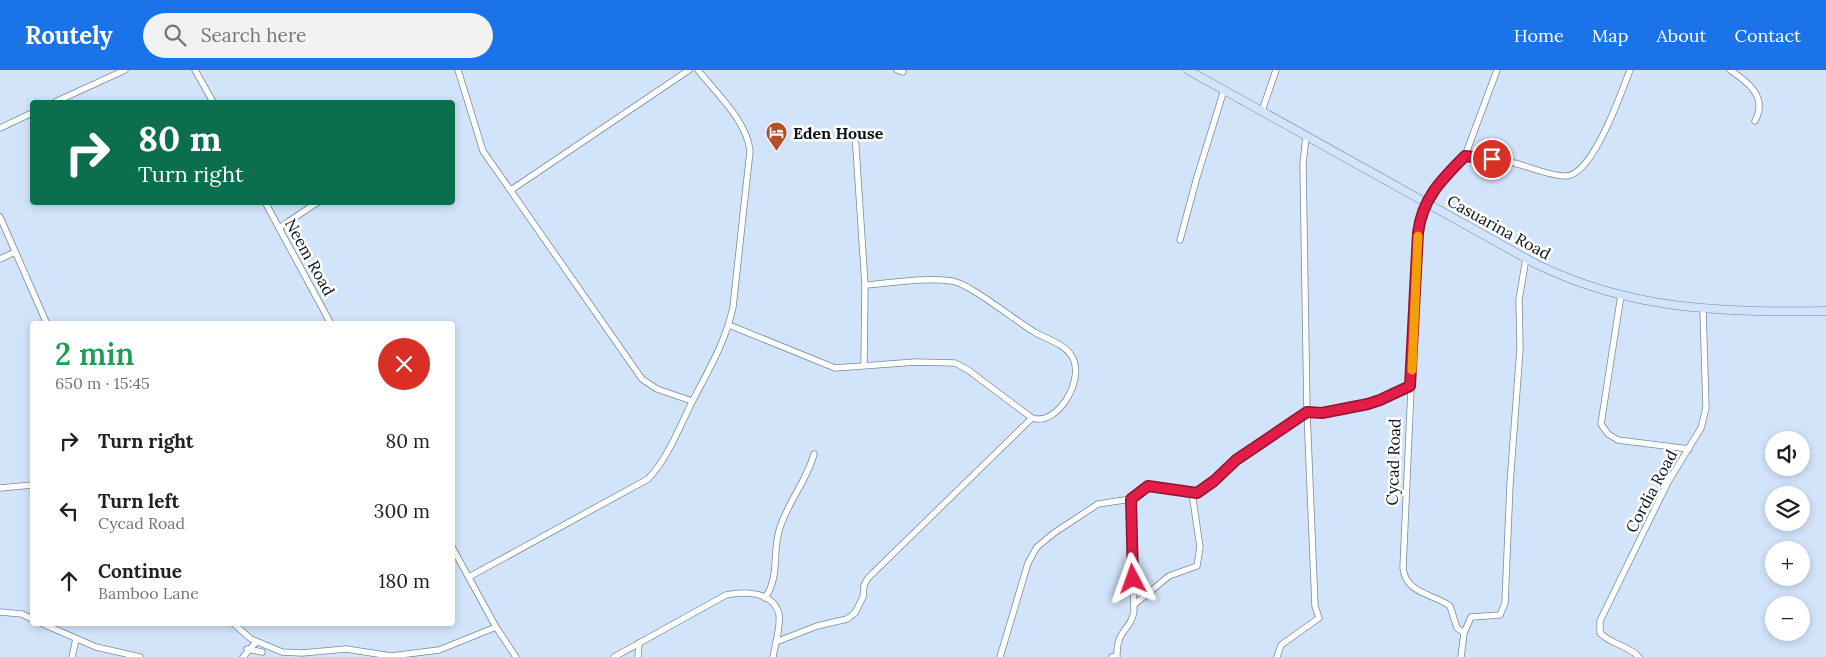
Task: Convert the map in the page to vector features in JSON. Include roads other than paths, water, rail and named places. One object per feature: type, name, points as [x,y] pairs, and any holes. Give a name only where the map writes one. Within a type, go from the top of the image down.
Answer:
[{"type":"street","points":[[58,100],[125,70]]},
{"type":"street","points":[[195,70],[212,100]]},
{"type":"street","points":[[458,70],[483,151],[642,378],[657,389],[692,401]]},
{"type":"street","points":[[511,190],[689,70]]},
{"type":"street","points":[[469,577],[641,484],[660,464],[730,325],[739,263],[749,142],[738,121],[698,70]]},
{"type":"street","name":"Casuarina Road","points":[[1188,70],[1554,272],[1650,303],[1703,309],[1826,311]]},
{"type":"street","points":[[1262,112],[1276,70]]},
{"type":"street","points":[[1497,70],[1465,156],[1478,159],[1497,159],[1560,175],[1574,174],[1587,162],[1601,138],[1630,70]]},
{"type":"street","points":[[1730,70],[1750,84],[1757,93],[1759,110],[1755,121]]},
{"type":"street","points":[[1180,240],[1196,177],[1224,90]]},
{"type":"street","points":[[0,128],[30,114]]},
{"type":"street","points":[[855,133],[865,285],[864,365]]},
{"type":"street","points":[[1277,657],[1281,645],[1319,618],[1319,611],[1315,606],[1307,412],[1304,164],[1306,136]]},
{"type":"street","name":"Cycad Road","points":[[1464,633],[1457,628],[1450,606],[1410,586],[1404,576],[1406,477],[1418,233],[1422,210],[1447,174],[1465,156]]},
{"type":"street","name":"Neem Road","points":[[266,205],[329,321]]},
{"type":"street","points":[[278,228],[313,205]]},
{"type":"street","points":[[0,217],[45,321]]},
{"type":"street","points":[[0,259],[15,252]]},
{"type":"street","points":[[1461,657],[1464,633],[1471,617],[1500,615],[1506,603],[1510,484],[1520,349],[1519,300],[1526,258]]},
{"type":"street","points":[[730,325],[831,367],[916,362],[955,363],[968,370],[1032,418],[1039,420],[1049,419],[1076,382],[1077,366],[1067,350],[1034,332],[960,283],[940,280],[865,285]]},
{"type":"street","points":[[1621,295],[1601,424],[1608,434],[1618,440],[1689,449]]},
{"type":"street","name":"Cordia Road","points":[[1639,657],[1632,649],[1608,642],[1600,634],[1600,621],[1668,482],[1701,428],[1706,408],[1703,309]]},
{"type":"street","points":[[1000,657],[1028,564],[1037,547],[1054,533],[1098,504],[1131,499],[1148,486],[1192,493],[1204,490],[1236,460],[1307,412],[1322,413],[1368,404],[1410,386]]},
{"type":"street","points":[[776,642],[817,626],[847,619],[855,613],[863,596],[864,585],[868,578],[1032,418]]},
{"type":"street","points":[[765,598],[773,586],[779,528],[814,454]]},
{"type":"street","points":[[0,488],[30,485]]},
{"type":"street","points":[[1135,604],[1169,576],[1197,566],[1200,546],[1192,493]]},
{"type":"street","points":[[1112,657],[1117,656],[1116,642],[1134,616],[1135,604],[1131,563],[1131,499]]},
{"type":"street","points":[[455,552],[496,627],[516,657]]},
{"type":"street","points":[[614,657],[726,595],[746,592],[765,598],[772,603],[779,615],[773,657]]},
{"type":"street","points":[[0,612],[22,614],[30,618]]},
{"type":"street","points":[[48,626],[96,647],[140,657]]},
{"type":"street","points":[[236,626],[256,642],[282,652],[302,656],[346,648],[381,655],[402,656],[439,650],[496,627]]},
{"type":"street","points":[[72,657],[76,638]]},
{"type":"street","points":[[242,657],[247,649],[256,642]]},
{"type":"street","points":[[638,657],[639,643]]},
{"type":"street","points":[[247,649],[262,652]]},
{"type":"place","name":"Eden House","points":[[777,152]]}]
